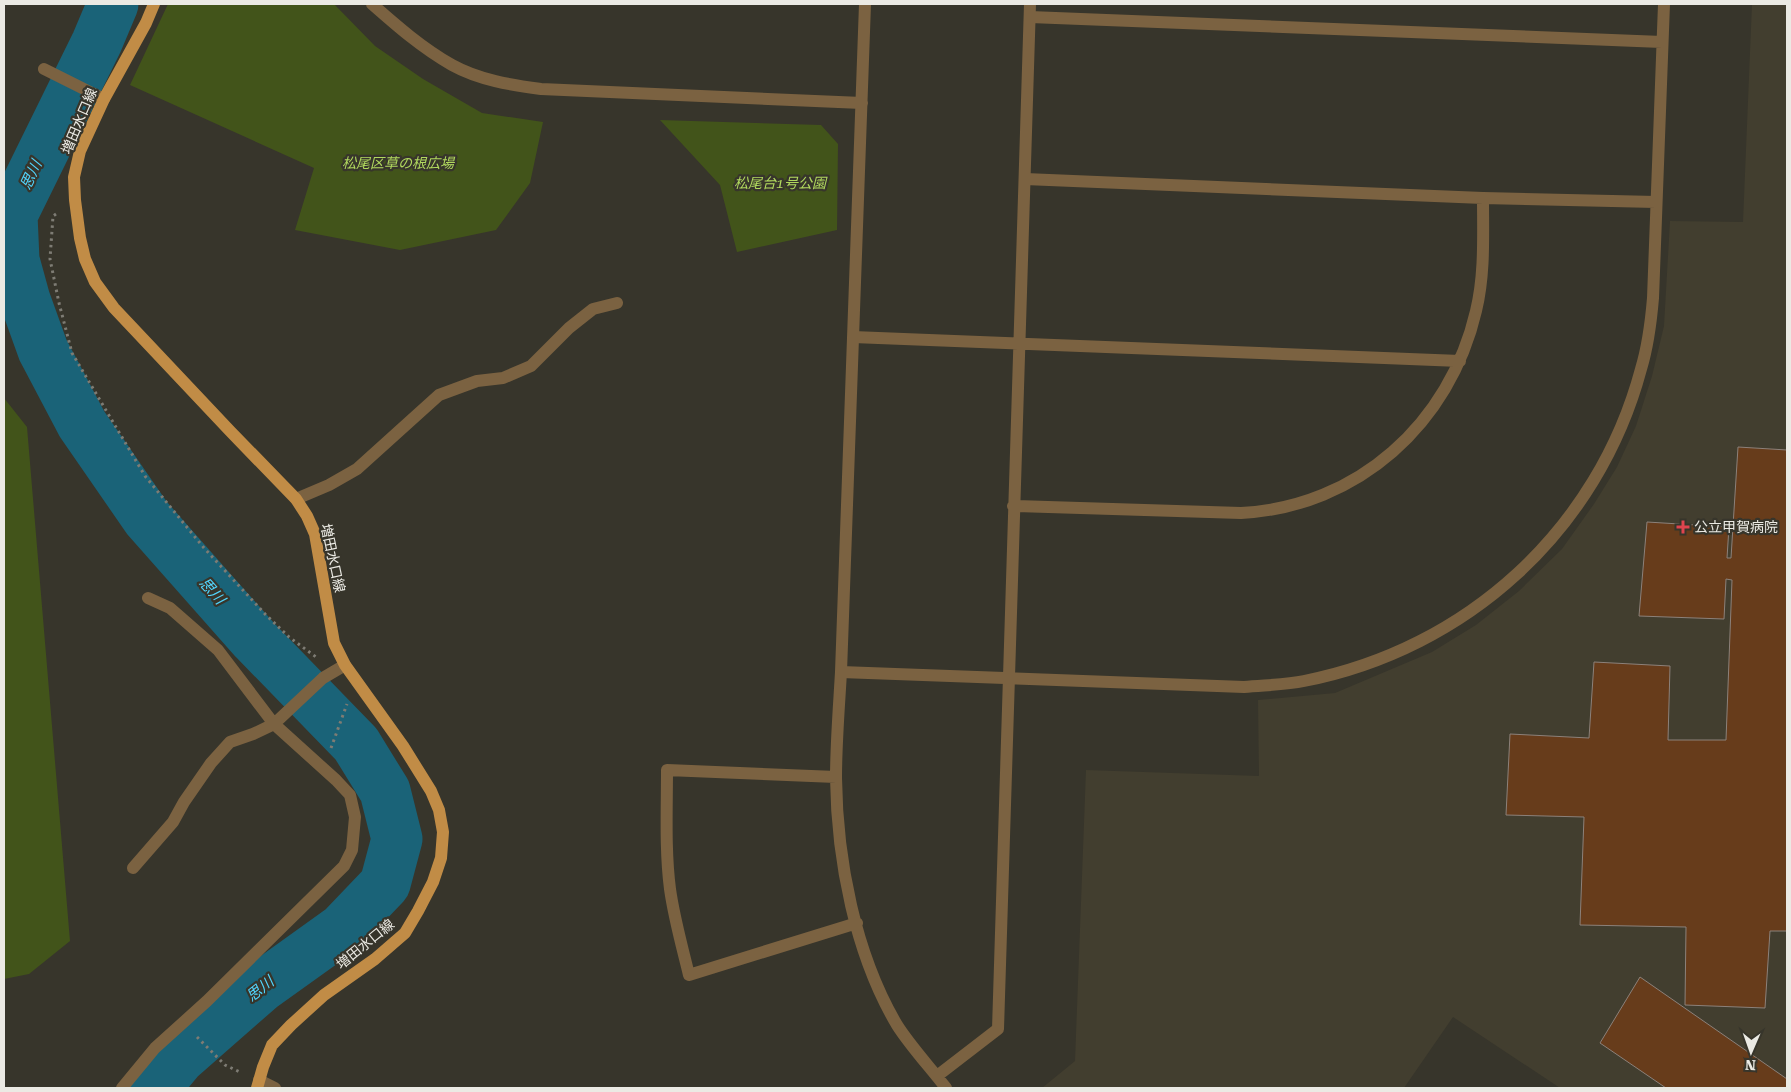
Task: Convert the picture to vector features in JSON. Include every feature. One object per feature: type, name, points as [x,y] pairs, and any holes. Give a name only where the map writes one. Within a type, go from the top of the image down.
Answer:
[{"type":"main road","name":"増田水口線","points":[[154,4],[146,23],[104,99],[80,151],[74,177],[75,200],[85,259],[95,282],[114,308],[296,499],[307,516],[315,534],[334,643],[345,665],[403,746],[431,791],[439,810],[443,832],[441,858],[433,882],[404,933],[375,959],[324,995],[291,1025],[272,1045],[258,1084]]},
{"type":"street","points":[[372,4],[404,32],[452,65],[505,84],[541,89],[862,103]]},
{"type":"street","points":[[865,4],[836,777],[838,828],[844,877],[870,968],[898,1027],[946,1088]]},
{"type":"street","points":[[841,672],[1244,686],[1304,681],[1365,665],[1426,638],[1482,604],[1547,544],[1567,519],[1611,449],[1624,419],[1641,369],[1651,320],[1653,298],[1664,4]]},
{"type":"street","points":[[936,1076],[998,1029],[1030,10],[1662,42]]},
{"type":"street","points":[[44,69],[104,99]]},
{"type":"street","points":[[1025,179],[1484,198],[1656,202]]},
{"type":"street","points":[[1013,506],[1241,513],[1264,512],[1292,506],[1315,498],[1344,486],[1372,469],[1388,456],[1424,420],[1445,389],[1460,361],[1470,333],[1479,294],[1482,266],[1484,198]]},
{"type":"street","points":[[296,499],[329,485],[357,469],[438,395],[477,381],[503,378],[531,366],[569,328],[593,309],[617,303]]},
{"type":"street","points":[[853,337],[1460,361]]},
{"type":"street","points":[[122,1088],[155,1048],[207,1001],[344,866],[352,850],[355,817],[350,794],[274,724],[218,650],[170,608],[148,598]]},
{"type":"street","points":[[133,868],[173,822],[184,802],[211,763],[230,742],[254,734],[274,724],[326,676],[345,665]]},
{"type":"street","points":[[836,777],[667,770],[666,822],[670,889],[689,975],[857,923]]},
{"type":"street","points":[[258,1084],[275,1088]]},
{"type":"path","points":[[75,200],[52,216],[50,259],[72,353],[145,476],[204,548],[259,608],[289,636],[316,657],[326,676],[347,704],[330,750]]},
{"type":"path","points":[[194,1034],[226,1065]]},
{"type":"shaded area","name":"公立甲賀病院","points":[[1752,4],[1787,4],[1787,1088],[1560,1088],[1453,1017],[1404,1088],[1042,1088],[1075,1061],[1086,770],[1259,776],[1258,700],[1335,693],[1432,652],[1476,625],[1519,591],[1562,549],[1594,504],[1617,467],[1636,426],[1652,376],[1664,326],[1670,221],[1743,222]]},
{"type":"green space","name":"松尾区草の根広場","points":[[168,4],[334,4],[375,46],[423,79],[482,113],[543,122],[530,183],[496,230],[400,250],[295,230],[314,168],[130,85]]},
{"type":"green space","name":"松尾台1号公園","points":[[660,120],[821,125],[838,144],[837,230],[737,252],[720,185]]},
{"type":"green space","points":[[4,398],[27,427],[70,941],[29,974],[4,979]]},
{"type":"building","name":"公立甲賀病院","points":[[1738,447],[1787,450],[1787,931],[1770,931],[1765,1008],[1685,1005],[1686,927],[1580,925],[1584,817],[1506,815],[1510,734],[1589,738],[1594,662],[1670,666],[1668,740],[1726,740],[1732,580],[1726,579],[1724,619],[1639,616],[1647,522],[1729,527],[1727,558],[1731,558]]},
{"type":"building","points":[[1640,977],[1787,1079],[1787,1088],[1666,1088],[1600,1043]]},
{"type":"waterway","name":"思川","points":[[113,4],[97,42],[12,215],[14,260],[25,300],[43,350],[82,424],[147,518],[254,639],[356,744],[385,791],[397,839],[385,884],[342,929],[261,987],[180,1058],[155,1088]]},
{"type":"place","name":"公立甲賀病院","points":[[1683,527]]}]
